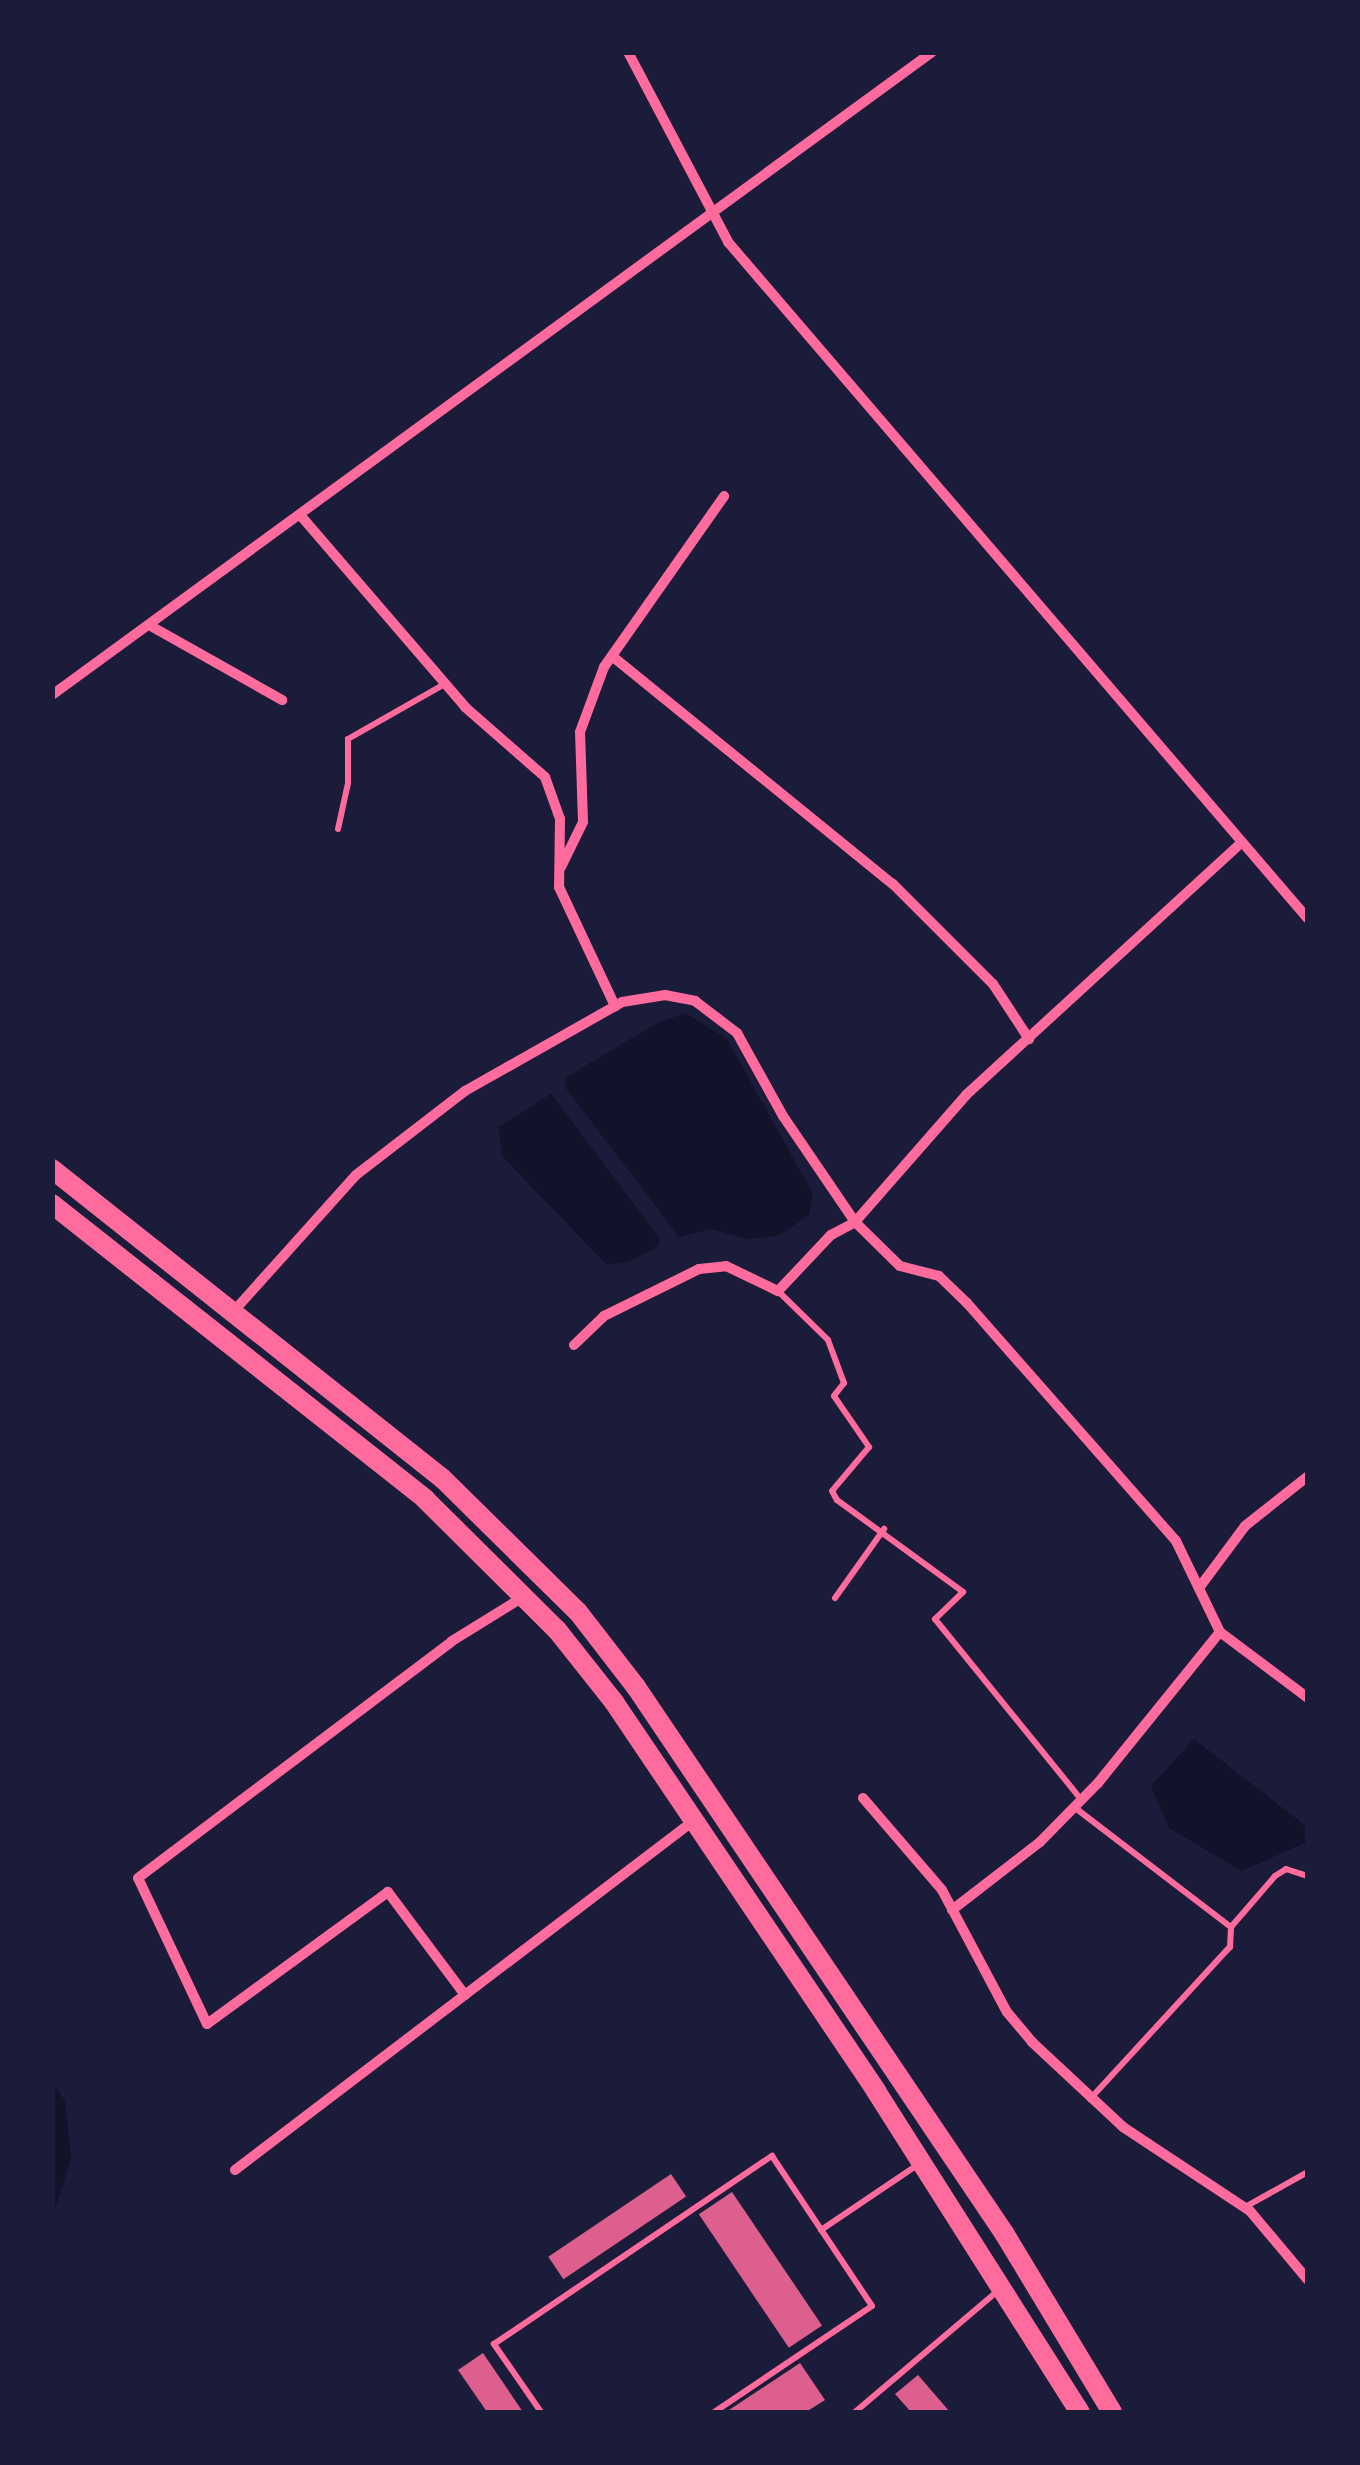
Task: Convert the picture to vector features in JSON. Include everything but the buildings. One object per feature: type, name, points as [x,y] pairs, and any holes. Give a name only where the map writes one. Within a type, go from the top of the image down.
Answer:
[{"type":"highway","points":[[52,1169],[454,1488],[578,1612],[636,1687],[973,2186],[1112,2412]]},
{"type":"highway","points":[[52,1204],[425,1499],[527,1594],[605,1690],[923,2161],[1080,2412]]},
{"type":"street","points":[[628,52],[728,242],[1308,920]]},
{"type":"street","points":[[52,695],[932,52]]},
{"type":"street","points":[[558,872],[584,822],[580,732],[612,656],[724,496]]},
{"type":"street","points":[[301,516],[445,684],[546,777],[560,819],[558,872],[564,902],[595,952],[615,1006]]},
{"type":"street","points":[[149,625],[282,700]]},
{"type":"street","points":[[612,656],[892,884],[992,984],[1029,1039]]},
{"type":"street","points":[[574,1344],[604,1316],[699,1268],[726,1266],[778,1291],[832,1235],[855,1222],[966,1095],[1242,842]]},
{"type":"street","points":[[233,1312],[356,1175],[420,1123],[512,1061],[615,1006],[665,995],[720,1014],[855,1222],[900,1266],[939,1276],[967,1303],[1176,1541],[1220,1632],[1308,1698]]},
{"type":"street","points":[[1199,1588],[1246,1526],[1308,1476]]},
{"type":"street","points":[[465,1995],[388,1892],[207,2024],[138,1878],[436,1653],[527,1594]]},
{"type":"street","points":[[952,1910],[1078,1804],[1220,1632]]},
{"type":"street","points":[[864,1798],[942,1890],[1007,2012],[1090,2100],[1244,2207],[1308,2280]]},
{"type":"street","points":[[235,2170],[692,1822]]},
{"type":"lane","points":[[338,828],[348,783],[348,738],[445,684]]},
{"type":"lane","points":[[778,1291],[828,1340],[844,1383],[834,1396],[869,1447],[832,1491],[963,1592],[935,1619],[1078,1804],[1231,1926]]},
{"type":"lane","points":[[836,1598],[884,1529]]},
{"type":"lane","points":[[1090,2100],[1230,1946],[1231,1926],[1275,1876],[1286,1869],[1308,1876]]},
{"type":"lane","points":[[541,2412],[494,2344],[772,2156],[872,2306],[714,2412]]},
{"type":"lane","points":[[821,2230],[923,2161]]},
{"type":"lane","points":[[1244,2207],[1308,2172]]},
{"type":"lane","points":[[855,2412],[1004,2286]]},
{"type":"shaded area","points":[[686,1013],[727,1039],[813,1194],[809,1215],[778,1236],[748,1239],[711,1229],[679,1237],[565,1087],[565,1078],[657,1023]]},
{"type":"shaded area","points":[[551,1094],[660,1238],[659,1246],[628,1262],[606,1264],[502,1156],[499,1127]]},
{"type":"shaded area","points":[[1194,1739],[1307,1827],[1307,1842],[1242,1871],[1169,1828],[1151,1786]]},
{"type":"shaded area","points":[[53,2083],[65,2101],[71,2158],[53,2216]]}]
